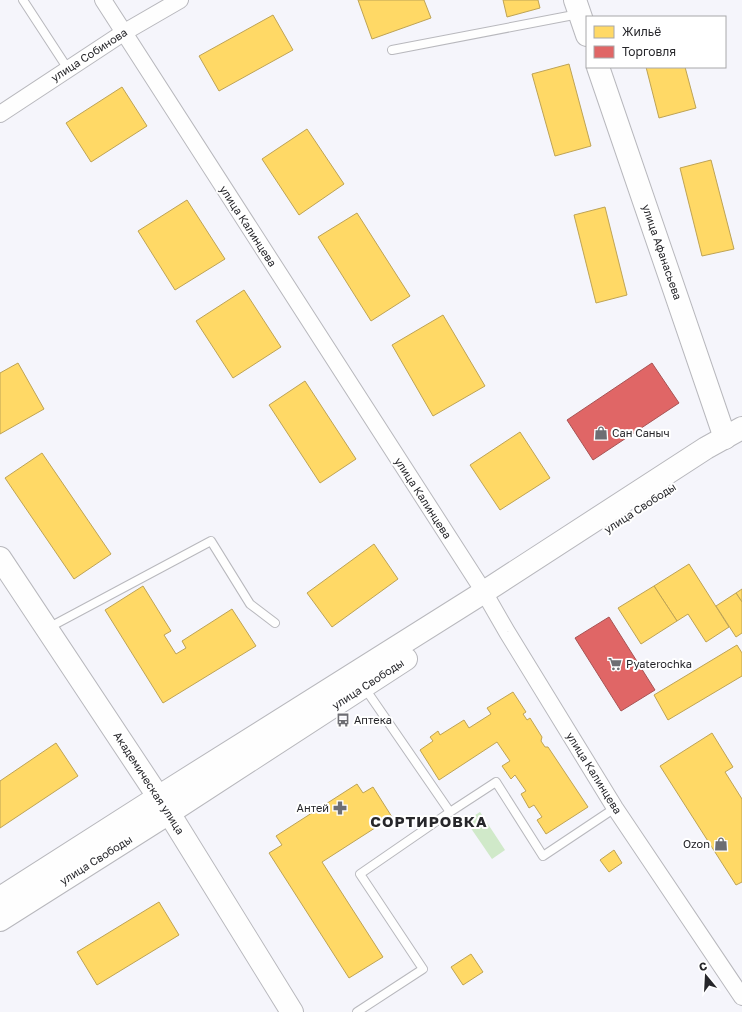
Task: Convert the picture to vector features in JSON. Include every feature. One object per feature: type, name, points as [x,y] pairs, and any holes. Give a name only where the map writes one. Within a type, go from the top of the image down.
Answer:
[{"type":"main road","points":[[577,7],[586,32]]},
{"type":"main road","name":"улица Афанасьева","points":[[598,68],[734,433]]},
{"type":"main road","name":"улица Свободы","points":[[0,898],[164,805],[364,686],[488,598],[700,453],[734,433]]},
{"type":"main road","name":"Академическая улица","points":[[0,558],[164,805],[292,1012]]},
{"type":"main road","name":"улица Свободы","points":[[0,920],[164,805],[488,598]]},
{"type":"street","name":"улица Калинцева","points":[[103,0],[488,598],[507,632],[615,808],[742,997]]},
{"type":"street","name":"улица Собинова","points":[[0,114],[123,33],[180,0]]},
{"type":"lane","points":[[23,0],[68,69]]},
{"type":"lane","points":[[392,50],[577,7]]},
{"type":"lane","points":[[47,629],[211,541],[250,604],[275,623]]},
{"type":"lane","points":[[364,686],[450,812]]},
{"type":"lane","points":[[357,1012],[423,969],[360,874],[496,782],[543,856],[615,808]]},
{"type":"green space","points":[[480,812],[505,850],[492,859],[466,821]]},
{"type":"building: Жильё","points":[[358,0],[424,0],[431,18],[372,39]]},
{"type":"building: Жильё","points":[[503,0],[538,0],[540,8],[507,17]]},
{"type":"building: Жильё","points":[[273,15],[293,50],[219,91],[199,56]]},
{"type":"building: Жильё","points":[[569,64],[591,146],[555,156],[532,74]]},
{"type":"building: Жильё","points":[[646,68],[685,68],[696,108],[659,118]]},
{"type":"building: Жильё","points":[[122,87],[147,126],[91,162],[66,123]]},
{"type":"building: Жильё","points":[[307,129],[344,184],[299,215],[262,159]]},
{"type":"building: Жильё","points":[[711,160],[734,249],[702,256],[680,168]]},
{"type":"building: Жильё","points":[[187,200],[225,259],[175,290],[138,231]]},
{"type":"building: Жильё","points":[[605,207],[627,295],[596,303],[574,215]]},
{"type":"building: Жильё","points":[[357,213],[410,296],[371,321],[318,237]]},
{"type":"building: Жильё","points":[[244,290],[281,347],[233,378],[196,321]]},
{"type":"building: Жильё","points":[[443,315],[485,386],[433,416],[392,345]]},
{"type":"building: Жильё","points":[[18,363],[44,409],[0,434],[0,373]]},
{"type":"building: Жильё","points":[[305,381],[356,459],[320,483],[269,405]]},
{"type":"building: Жильё","points":[[520,432],[550,478],[500,510],[470,465]]},
{"type":"building: Жильё","points":[[42,453],[111,554],[74,579],[5,478]]},
{"type":"building: Жильё","points":[[374,544],[398,579],[332,627],[307,593]]},
{"type":"building: Жильё","points":[[689,564],[729,627],[706,642],[688,614],[677,621],[654,586]]},
{"type":"building: Жильё","points":[[143,586],[171,631],[164,635],[176,654],[186,648],[182,641],[232,609],[256,646],[163,703],[105,610]]},
{"type":"building: Жильё","points":[[654,586],[677,621],[641,644],[618,608]]},
{"type":"building: Жильё","points":[[742,589],[742,602],[736,593]]},
{"type":"building: Жильё","points":[[736,593],[742,602],[742,633],[736,637],[716,606]]},
{"type":"building: Жильё","points":[[737,645],[742,653],[742,676],[668,720],[654,695]]},
{"type":"building: Жильё","points":[[513,692],[526,712],[523,714],[527,720],[530,718],[542,737],[541,741],[545,747],[548,747],[588,807],[546,834],[537,820],[542,817],[534,805],[529,808],[521,794],[526,791],[515,775],[511,779],[502,766],[510,761],[497,742],[439,780],[420,750],[433,741],[430,737],[438,731],[440,735],[464,720],[469,728],[491,714],[487,708]]},
{"type":"building: Жильё","points":[[712,733],[733,767],[725,772],[742,799],[742,882],[736,885],[660,766]]},
{"type":"building: Жильё","points":[[56,743],[78,776],[0,828],[0,781]]},
{"type":"building: Жильё","points":[[357,784],[363,793],[373,787],[392,817],[322,862],[383,957],[349,978],[269,853],[282,845],[276,836]]},
{"type":"building: Жильё","points":[[614,850],[622,863],[609,872],[600,860]]},
{"type":"building: Жильё","points":[[159,902],[179,935],[97,985],[77,952]]},
{"type":"building: Жильё","points":[[471,954],[483,972],[463,985],[451,967]]},
{"type":"building: Торговля","points":[[652,363],[679,403],[593,460],[567,420]]},
{"type":"building: Торговля","name":"Pyaterochka","points":[[609,617],[655,690],[621,711],[575,638]]},
{"type":"place","name":"Сан Саныч","points":[[601,433]]},
{"type":"place","name":"Pyaterochka","points":[[615,664]]},
{"type":"place","name":"Аптека","points":[[343,720]]},
{"type":"place","name":"Антей","points":[[340,808]]},
{"type":"place","name":"Ozon","points":[[721,844]]},
{"type":"district","name":"СОРТИРОВКА","points":[[429,822]]}]
